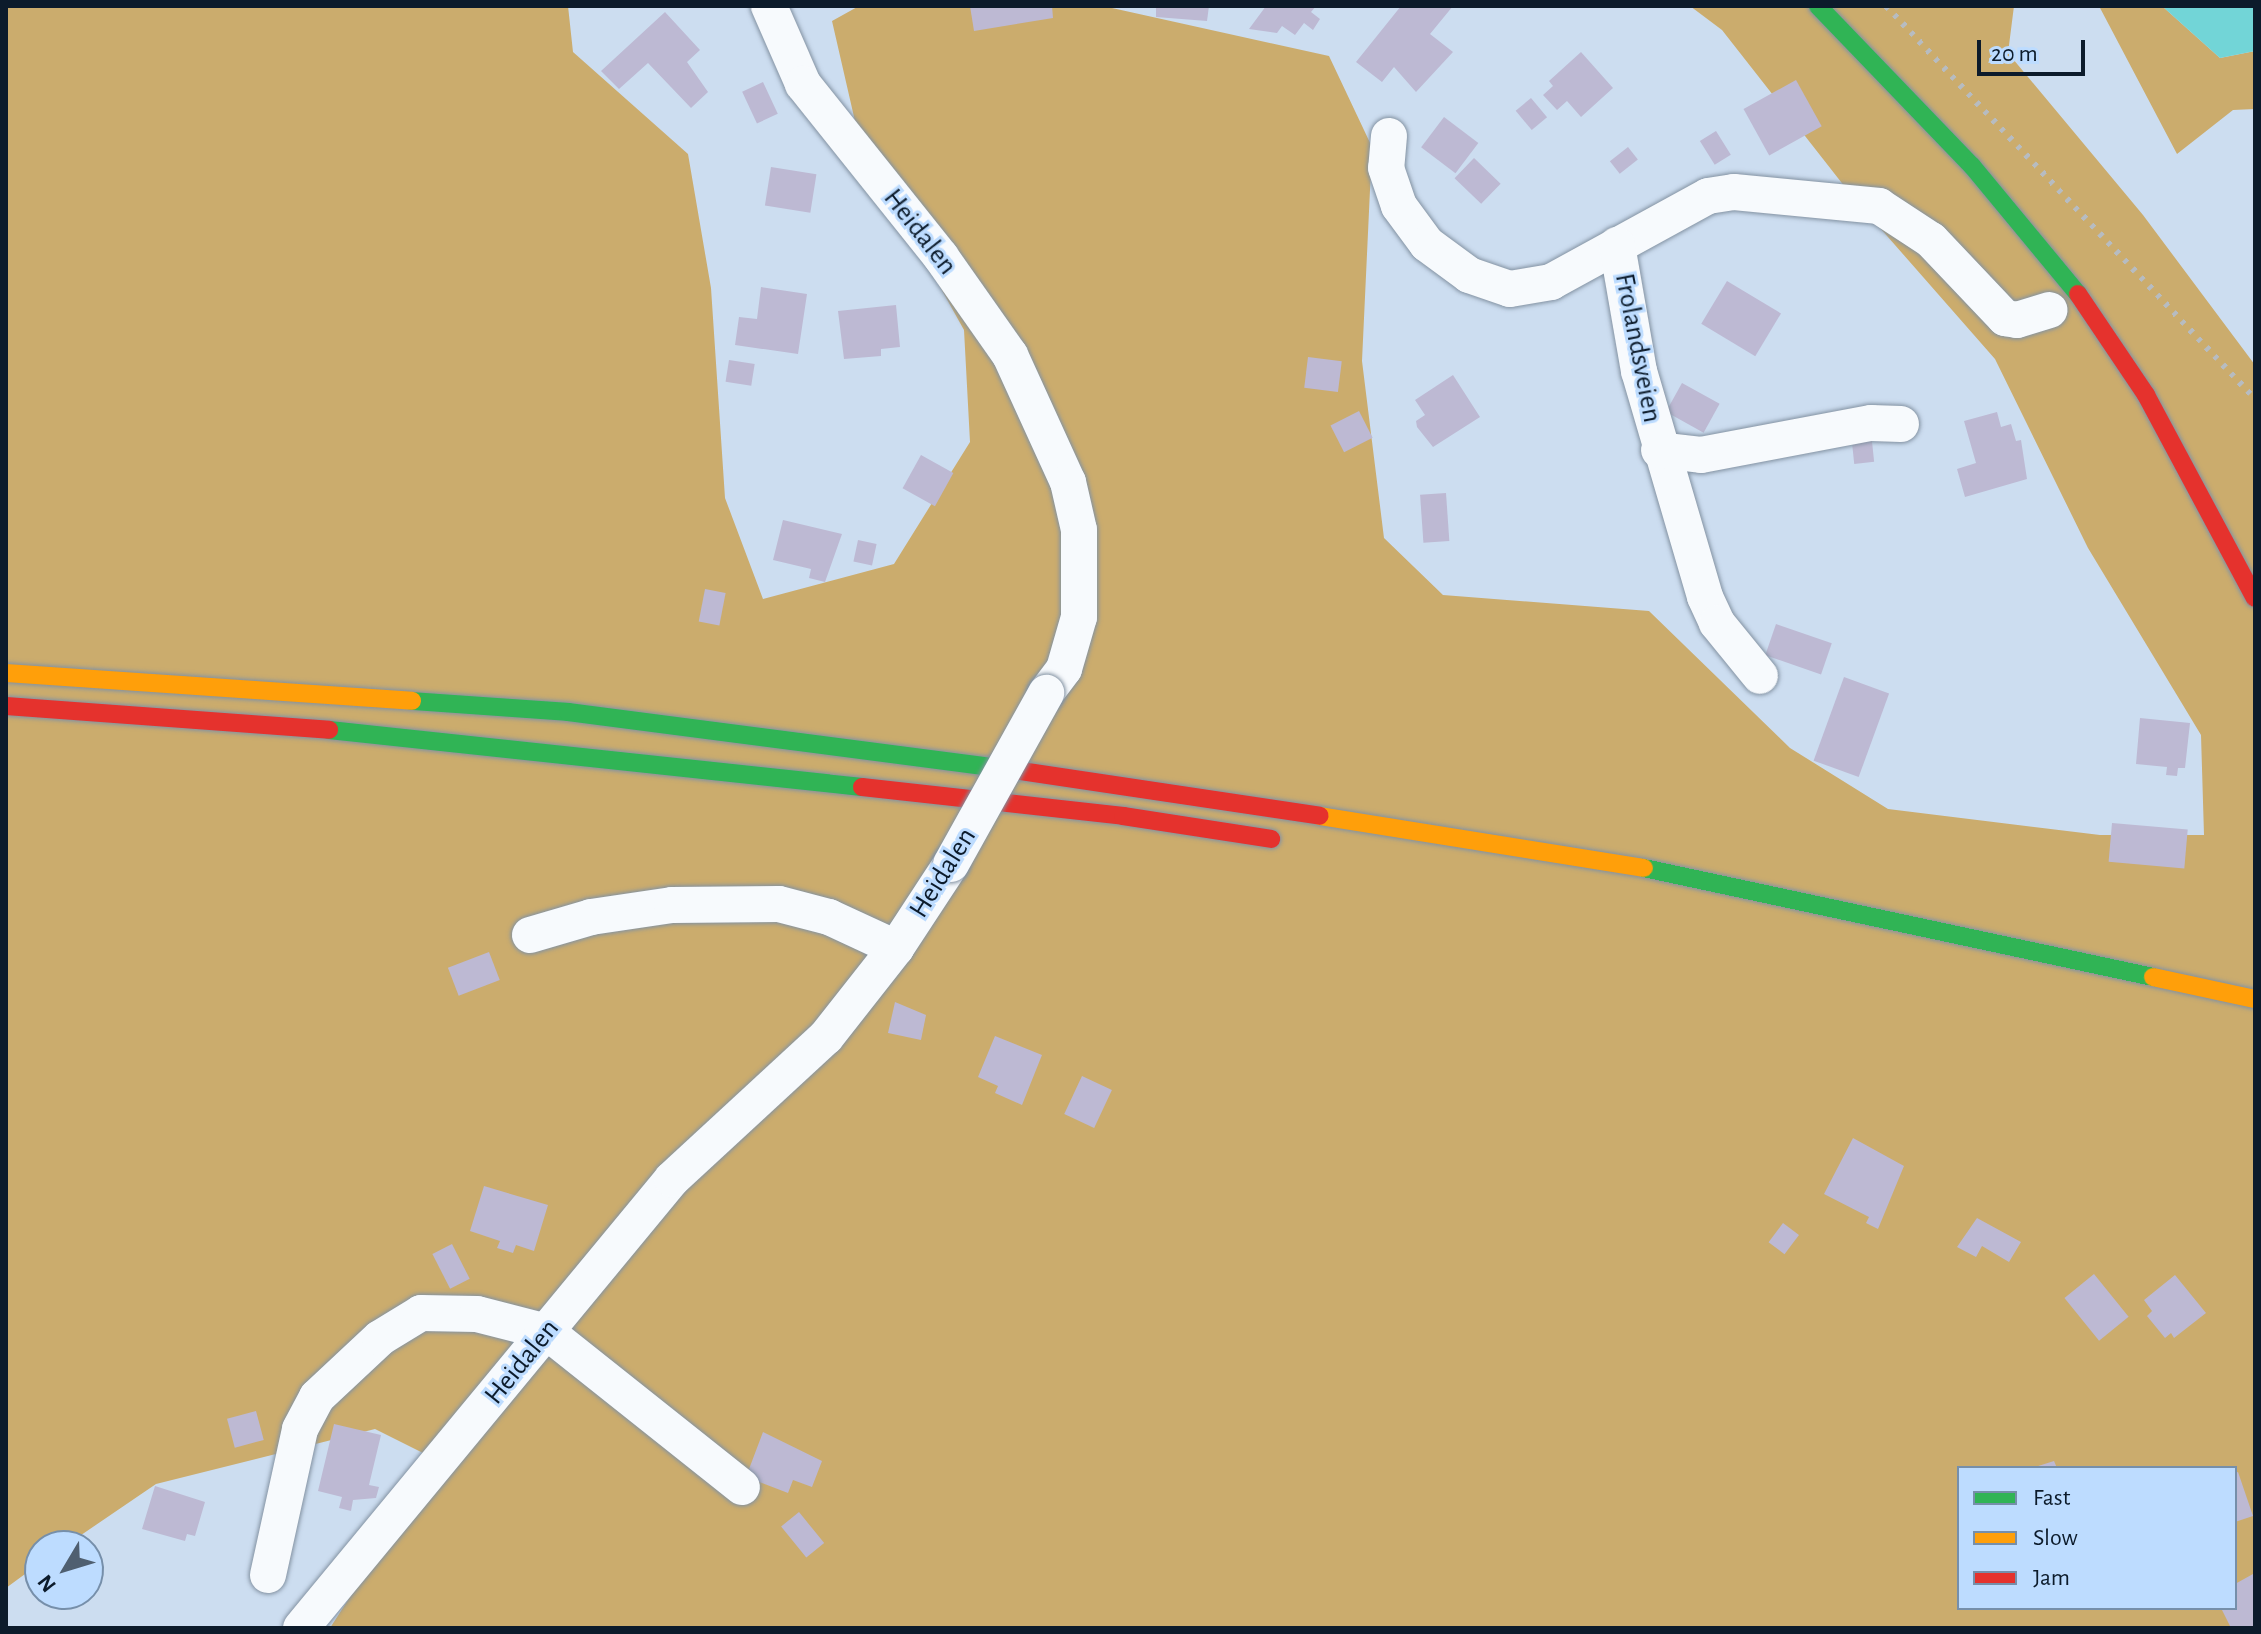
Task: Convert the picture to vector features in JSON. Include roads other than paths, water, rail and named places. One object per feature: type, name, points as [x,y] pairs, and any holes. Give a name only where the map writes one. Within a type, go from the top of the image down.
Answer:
[{"type":"main road","points":[[1818,6],[1972,166],[2081,298],[2154,408],[2255,598]]},
{"type":"main road","points":[[6,673],[568,712],[1129,785],[1672,872],[2255,999]]},
{"type":"main road","points":[[6,706],[202,717],[584,756],[1123,816],[1292,842]]},
{"type":"street","name":"Heidalen","points":[[301,1628],[672,1179],[826,1037],[896,948],[951,864],[1046,693],[1064,669],[1079,617],[1079,530],[1068,482],[1010,355],[941,257],[803,84],[769,6]]},
{"type":"street","points":[[1389,136],[1386,168],[1399,206],[1427,244],[1469,275],[1510,289],[1531,289],[1617,245]]},
{"type":"street","name":"Frolandsveien","points":[[1760,676],[1717,623],[1705,597],[1659,450],[1617,245],[1708,196],[1734,192],[1830,198],[1879,206],[1931,240],[2005,318],[2017,320],[2050,310]]},
{"type":"street","points":[[1659,450],[1701,455],[1871,423],[1901,424]]},
{"type":"street","points":[[530,935],[591,917],[672,905],[779,904],[829,917],[896,948]]},
{"type":"street","points":[[268,1575],[300,1429],[317,1397],[359,1356],[407,1318],[441,1310],[547,1332],[742,1487]]},
{"type":"railway","points":[[1886,6],[2255,399]]}]
